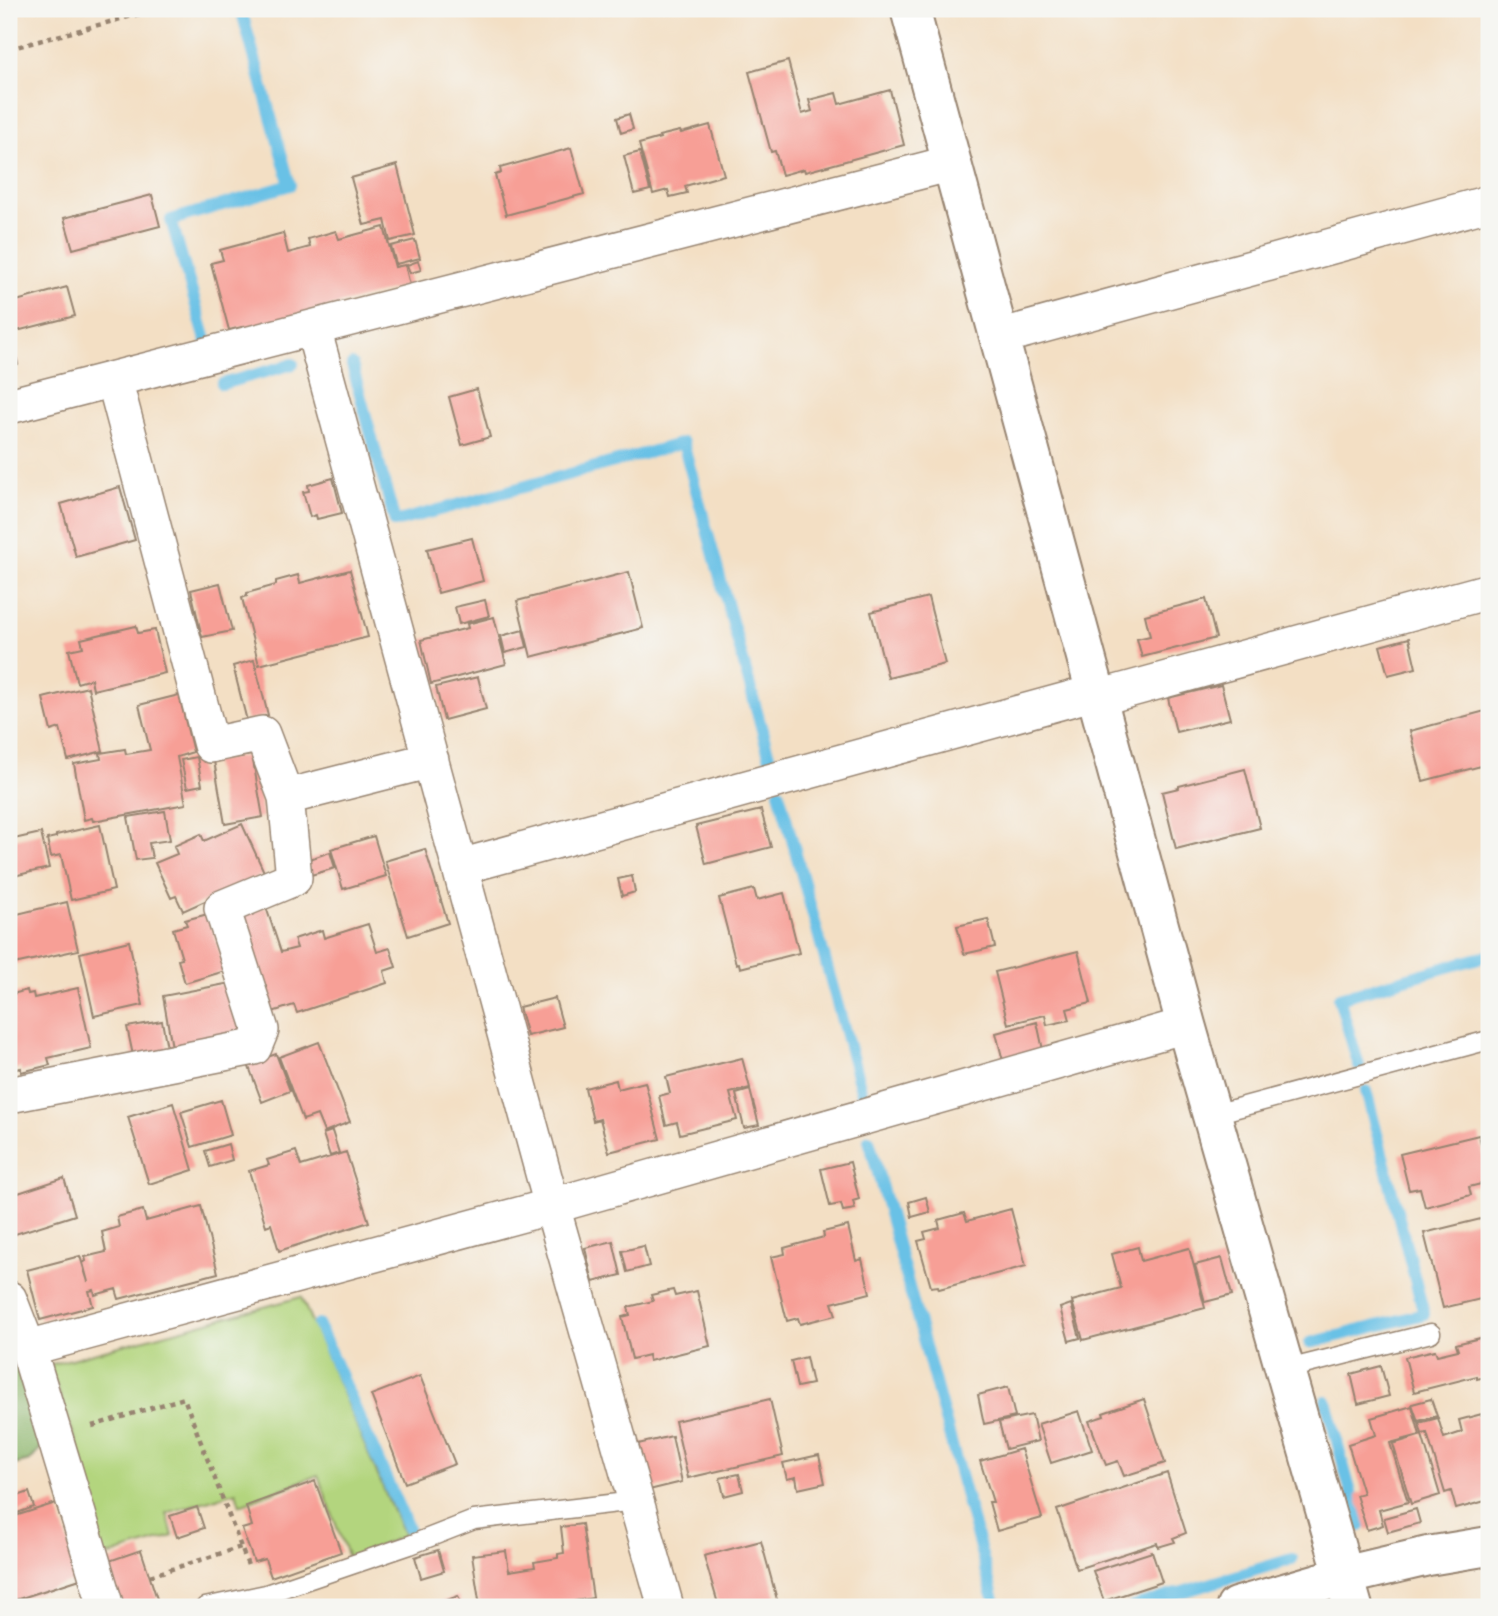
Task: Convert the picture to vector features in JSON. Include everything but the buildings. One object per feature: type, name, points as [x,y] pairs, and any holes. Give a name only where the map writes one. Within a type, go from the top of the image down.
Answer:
[{"type":"street","points":[[910,9],[1186,1025],[1348,1592]]},
{"type":"street","points":[[9,406],[952,163]]},
{"type":"street","points":[[999,337],[1489,203]]},
{"type":"street","points":[[313,328],[552,1206],[666,1607]]},
{"type":"street","points":[[9,1095],[254,1047],[261,1030],[222,908],[294,878],[286,797],[262,734],[211,745],[114,379]]},
{"type":"street","points":[[460,867],[1489,591]]},
{"type":"street","points":[[286,797],[430,760]]},
{"type":"street","points":[[28,1348],[552,1206],[1186,1025]]},
{"type":"street","points":[[9,1299],[28,1348],[106,1607]]},
{"type":"street","points":[[1236,1607],[1348,1592],[1428,1556],[1489,1546]]},
{"type":"lane","points":[[1211,1115],[1489,1040]]},
{"type":"lane","points":[[1284,1370],[1431,1333]]},
{"type":"lane","points":[[205,1607],[259,1596],[410,1545],[474,1520],[635,1501]]},
{"type":"path","points":[[9,49],[158,9]]},
{"type":"path","points":[[55,1438],[184,1398],[259,1596]]},
{"type":"path","points":[[150,1576],[241,1547]]},
{"type":"green space","points":[[301,1297],[404,1536],[348,1558],[318,1475],[240,1505],[236,1492],[167,1513],[173,1536],[101,1558],[81,1498],[86,1470],[49,1365]]},
{"type":"green space","points":[[9,1338],[42,1447],[30,1461],[9,1466]]},
{"type":"waterway","points":[[206,340],[171,220],[290,185],[241,9]]},
{"type":"waterway","points":[[222,384],[293,364]]},
{"type":"waterway","points":[[352,365],[395,522],[683,443],[770,759]]},
{"type":"waterway","points":[[779,792],[863,1097]]},
{"type":"waterway","points":[[1359,1066],[1339,998],[1489,955]]},
{"type":"waterway","points":[[1310,1343],[1424,1314],[1366,1091]]},
{"type":"waterway","points":[[869,1140],[996,1607]]},
{"type":"waterway","points":[[318,1324],[408,1528]]},
{"type":"waterway","points":[[1326,1401],[1360,1526]]},
{"type":"waterway","points":[[1133,1607],[1292,1559]]}]
